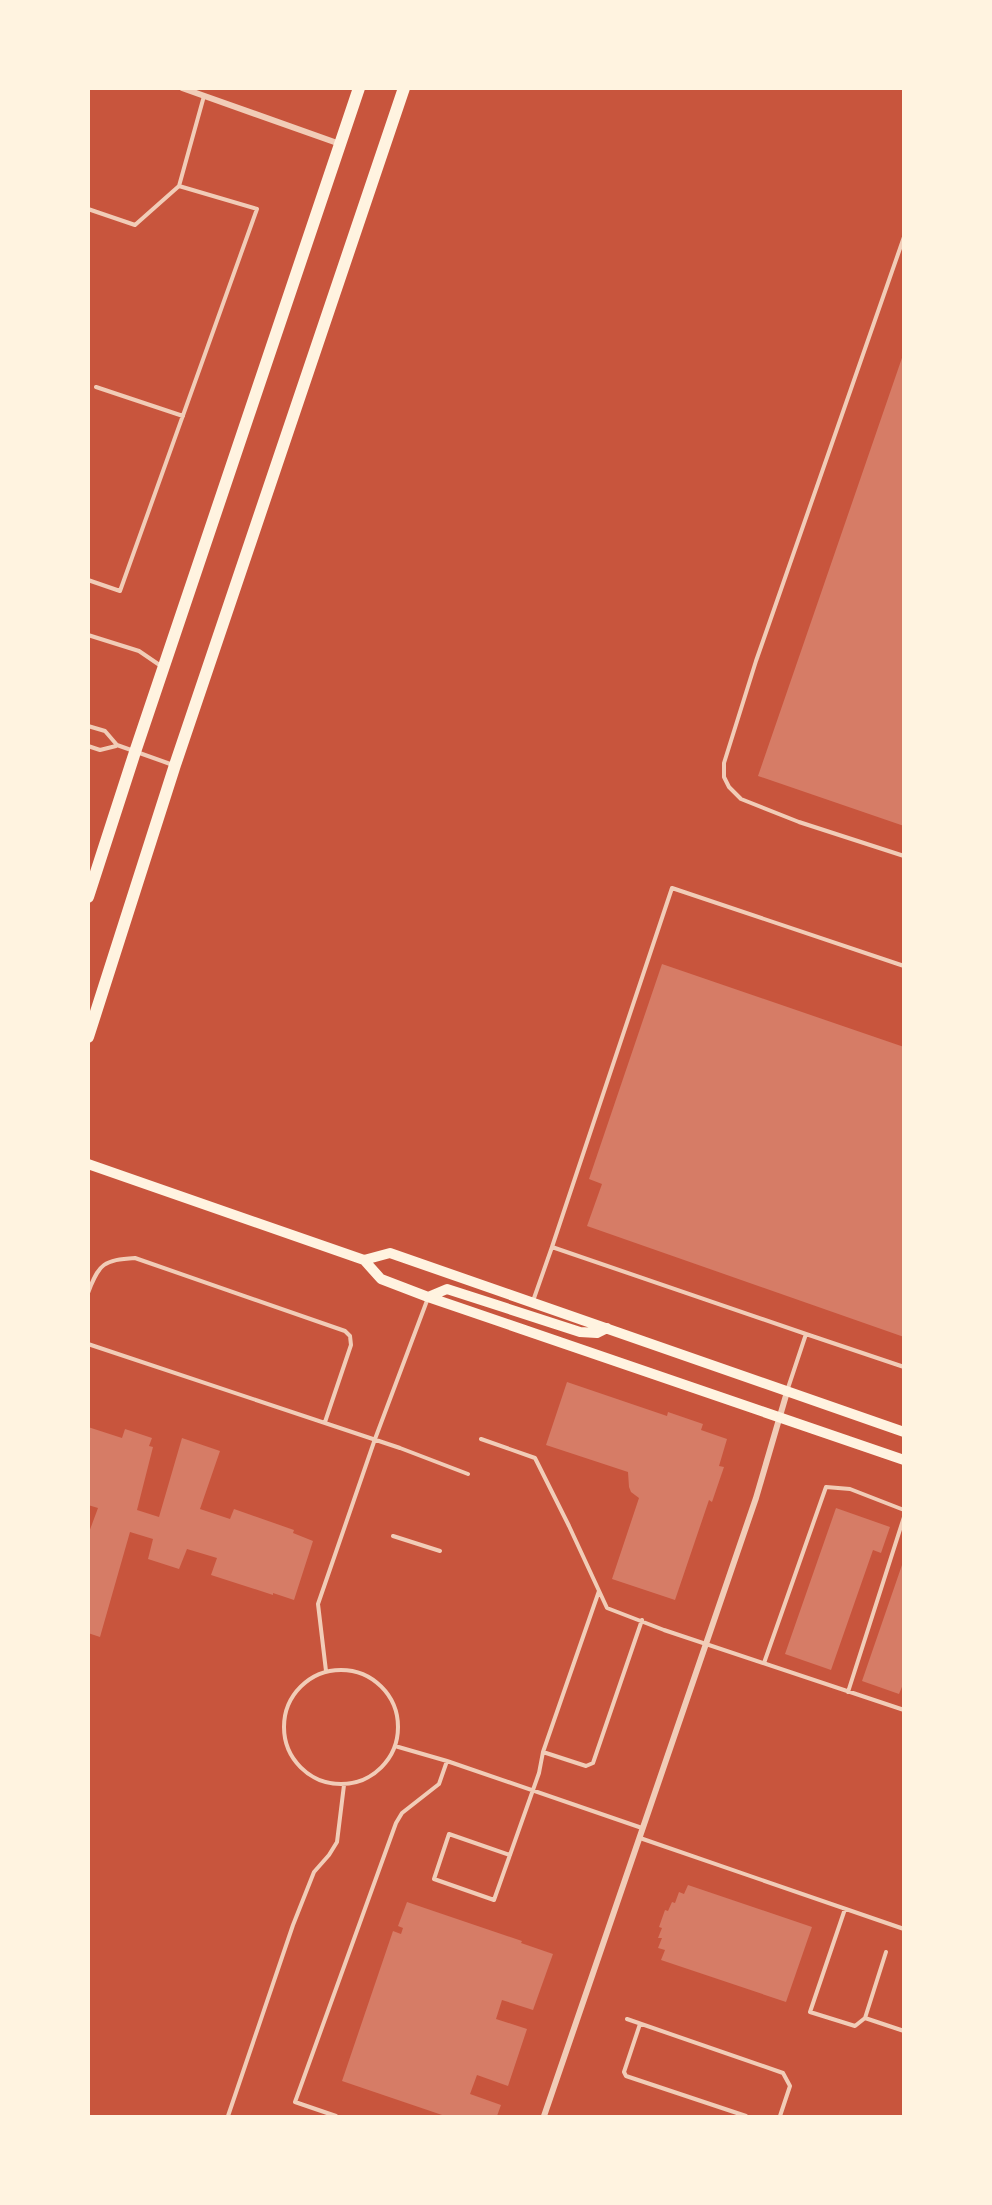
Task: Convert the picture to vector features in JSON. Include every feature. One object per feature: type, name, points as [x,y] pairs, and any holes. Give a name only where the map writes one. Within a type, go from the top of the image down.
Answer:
[{"type":"main road","points":[[88,897],[359,88]]},
{"type":"main road","points":[[88,1037],[175,765],[404,88]]},
{"type":"main road","points":[[88,1164],[364,1260],[381,1280],[903,1460]]},
{"type":"main road","points":[[364,1260],[390,1253],[903,1432]]},
{"type":"main road","points":[[428,1297],[447,1289],[580,1332],[597,1333],[607,1328]]},
{"type":"street","points":[[182,88],[340,144]]},
{"type":"street","points":[[544,2116],[756,1498],[787,1392]]},
{"type":"lane","points":[[88,210],[135,225],[178,186],[204,96]]},
{"type":"lane","points":[[88,580],[120,591],[257,209],[178,186]]},
{"type":"lane","points":[[903,237],[816,494],[756,661],[724,763],[724,777],[729,787],[741,799],[761,808],[903,856]]},
{"type":"lane","points":[[96,387],[183,416]]},
{"type":"lane","points":[[88,635],[139,651],[164,668]]},
{"type":"lane","points":[[88,726],[105,731],[117,746]]},
{"type":"lane","points":[[88,746],[100,750],[117,746],[175,765]]},
{"type":"lane","points":[[532,1303],[672,888],[903,966]]},
{"type":"lane","points":[[552,1247],[903,1367]]},
{"type":"lane","points":[[88,1293],[96,1270],[114,1260],[135,1258],[345,1331],[350,1336],[351,1345],[325,1422]]},
{"type":"lane","points":[[326,1671],[318,1604],[375,1439],[428,1297]]},
{"type":"lane","points":[[787,1392],[806,1334]]},
{"type":"lane","points":[[88,1344],[375,1439],[468,1474]]},
{"type":"lane","points":[[481,1440],[535,1458],[607,1608],[664,1630],[903,1710]]},
{"type":"lane","points":[[764,1664],[826,1487],[850,1489],[903,1510]]},
{"type":"lane","points":[[848,1692],[903,1517]]},
{"type":"lane","points":[[393,1536],[440,1551]]},
{"type":"lane","points":[[510,1856],[449,1834],[434,1879],[494,1900],[510,1856],[539,1773],[543,1752],[599,1592]]},
{"type":"lane","points":[[543,1752],[586,1766],[593,1763],[642,1620]]},
{"type":"lane","points":[[337,1669],[360,1672],[379,1684],[393,1702],[398,1724],[395,1746],[384,1765],[366,1779],[344,1785],[322,1782],[302,1771],[289,1753],[283,1731],[286,1708],[298,1689],[315,1675],[337,1669]]},
{"type":"lane","points":[[395,1746],[447,1761],[642,1828]]},
{"type":"lane","points":[[336,2116],[295,2102],[396,1823],[402,1813],[439,1784],[447,1761]]},
{"type":"lane","points":[[228,2116],[293,1925],[314,1872],[337,1842],[344,1785]]},
{"type":"lane","points":[[639,1838],[903,1929]]},
{"type":"lane","points":[[845,1909],[810,2012],[855,2026],[866,2018],[886,1952]]},
{"type":"lane","points":[[866,2018],[903,2031]]},
{"type":"lane","points":[[627,2019],[783,2073],[790,2086],[780,2116]]},
{"type":"lane","points":[[640,2024],[624,2072],[626,2076],[746,2116]]},
{"type":"building","points":[[904,352],[904,826],[758,776]]},
{"type":"building","points":[[662,964],[904,1047],[904,1337],[587,1226],[602,1184],[589,1179]]},
{"type":"building","points":[[567,1382],[667,1416],[668,1412],[703,1424],[701,1430],[727,1439],[719,1466],[724,1467],[712,1502],[709,1500],[675,1600],[612,1579],[639,1498],[631,1492],[628,1472],[546,1445]]},
{"type":"building","points":[[88,1427],[122,1438],[125,1429],[152,1438],[149,1446],[153,1447],[137,1510],[159,1517],[182,1438],[220,1451],[200,1509],[230,1519],[234,1509],[294,1530],[293,1533],[313,1541],[294,1600],[211,1575],[217,1558],[187,1549],[179,1569],[148,1559],[153,1539],[130,1532],[100,1637],[88,1633],[88,1535],[98,1508],[88,1505]]},
{"type":"building","points":[[836,1508],[890,1527],[881,1553],[873,1550],[831,1670],[785,1654]]},
{"type":"building","points":[[903,1562],[904,1682],[899,1694],[862,1681]]},
{"type":"building","points":[[688,1885],[812,1927],[786,2002],[661,1960],[665,1950],[658,1948],[662,1938],[658,1938],[665,1910],[668,1911],[672,1902],[675,1903],[679,1892],[684,1894]]},
{"type":"building","points":[[407,1902],[522,1941],[521,1943],[553,1954],[533,2010],[502,2000],[496,2019],[527,2029],[508,2086],[477,2075],[470,2094],[501,2105],[497,2116],[445,2116],[342,2081],[393,1931],[401,1934],[403,1928],[398,1926]]}]
